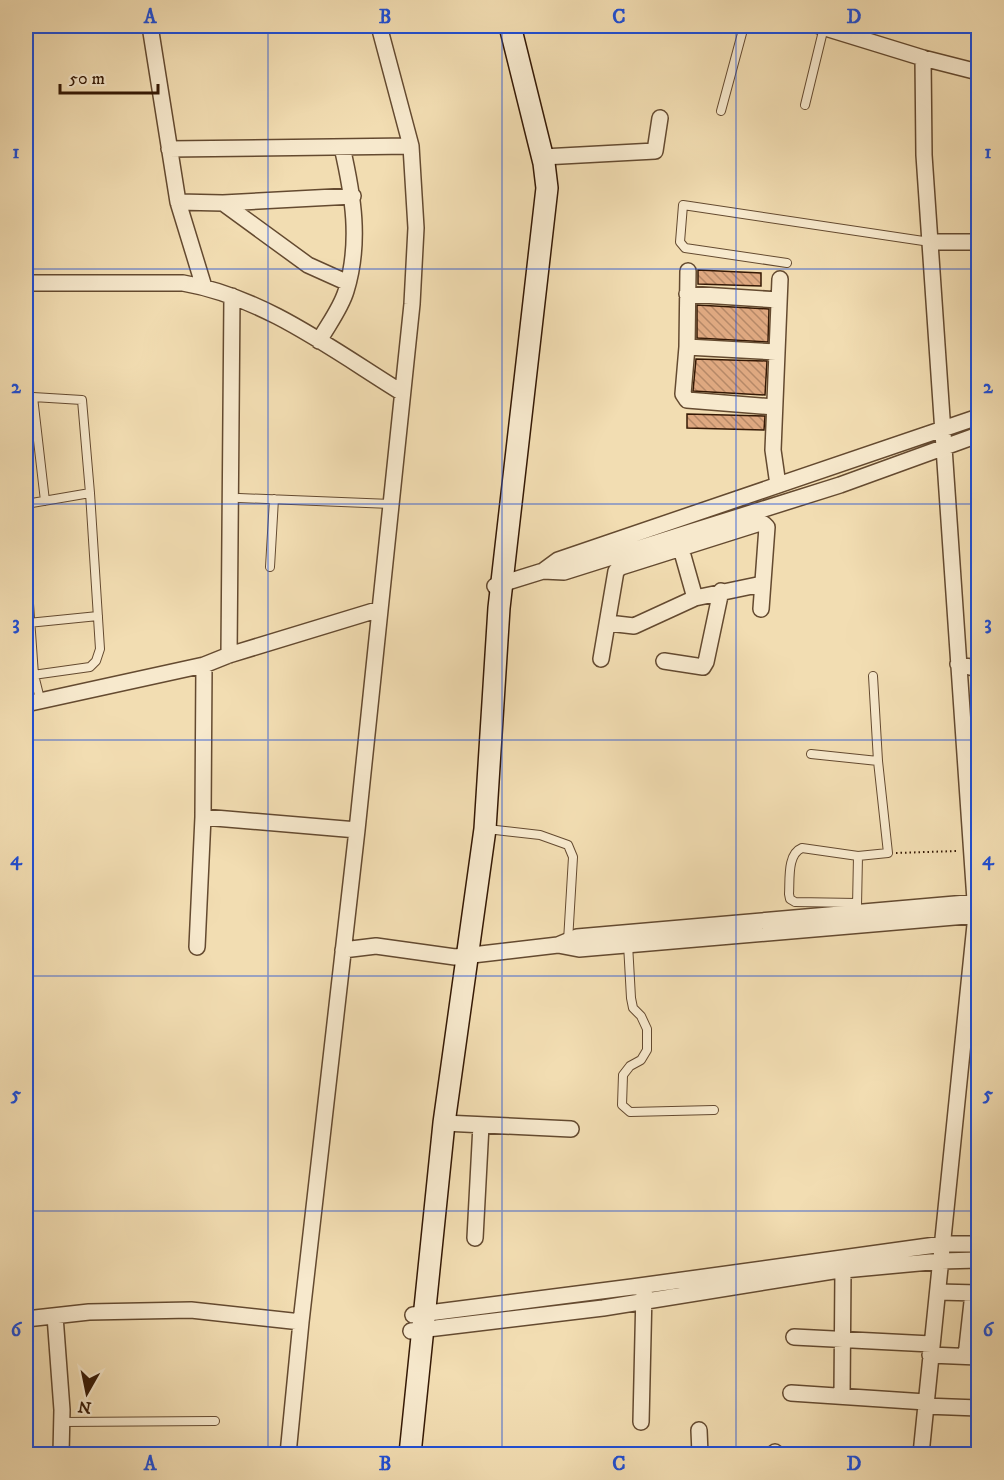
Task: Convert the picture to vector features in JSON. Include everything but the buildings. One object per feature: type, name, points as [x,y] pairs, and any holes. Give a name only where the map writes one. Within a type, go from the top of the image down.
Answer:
[{"type":"street","points":[[150,26],[178,202],[204,287]]},
{"type":"street","points":[[288,1455],[412,304],[416,228],[411,146],[379,26]]},
{"type":"street","points":[[398,1455],[444,1123],[532,218],[534,187],[531,165],[496,26]]},
{"type":"street","points":[[410,1455],[417,1322],[449,993],[461,956],[485,829],[497,586],[545,219],[547,188],[543,157],[510,26]]},
{"type":"street","points":[[822,26],[922,58],[978,72]]},
{"type":"street","points":[[921,1455],[977,908],[971,851],[930,242],[922,58]]},
{"type":"street","points":[[543,157],[655,151],[660,118]]},
{"type":"street","points":[[169,149],[411,146]]},
{"type":"street","points":[[319,340],[345,293],[354,242],[353,196],[342,147]]},
{"type":"street","points":[[178,202],[223,203],[353,196]]},
{"type":"street","points":[[223,203],[308,265],[348,283]]},
{"type":"street","points":[[930,242],[978,242]]},
{"type":"street","points":[[688,271],[687,347],[683,394],[687,400],[774,407]]},
{"type":"street","points":[[778,485],[773,450],[780,279]]},
{"type":"street","points":[[26,283],[183,283],[204,287],[232,296],[319,340],[401,392]]},
{"type":"street","points":[[687,294],[779,300]]},
{"type":"street","points":[[229,655],[232,296]]},
{"type":"street","points":[[687,347],[776,352]]},
{"type":"street","points":[[601,659],[616,572],[621,567],[678,535],[778,485],[978,417]]},
{"type":"street","points":[[678,535],[840,485],[978,435]]},
{"type":"street","points":[[497,586],[543,571],[558,560],[678,535],[764,524],[766,527],[761,609]]},
{"type":"street","points":[[678,535],[695,598]]},
{"type":"street","points":[[608,623],[634,626],[695,598],[762,584]]},
{"type":"street","points":[[664,661],[703,667],[721,591]]},
{"type":"street","points":[[33,702],[204,665],[229,655],[380,609]]},
{"type":"street","points":[[958,664],[978,669]]},
{"type":"street","points":[[197,947],[203,817],[204,665]]},
{"type":"street","points":[[203,817],[357,830]]},
{"type":"street","points":[[344,950],[376,946],[461,956],[563,943],[577,937],[857,908],[977,908]]},
{"type":"street","points":[[563,943],[579,949],[977,908]]},
{"type":"street","points":[[444,1123],[571,1129]]},
{"type":"street","points":[[475,1238],[481,1125]]},
{"type":"street","points":[[417,1322],[645,1286],[943,1244],[978,1244]]},
{"type":"street","points":[[417,1322],[644,1302],[843,1270],[978,1260]]},
{"type":"street","points":[[842,1396],[843,1270]]},
{"type":"street","points":[[641,1422],[645,1286]]},
{"type":"street","points":[[794,1336],[972,1356],[976,1293],[938,1292]]},
{"type":"street","points":[[26,1319],[89,1312],[191,1310],[301,1322]]},
{"type":"street","points":[[55,1316],[62,1422],[61,1455]]},
{"type":"street","points":[[791,1393],[978,1408]]},
{"type":"street","points":[[699,1430],[699,1455]]},
{"type":"lane","points":[[721,111],[744,26]]},
{"type":"lane","points":[[806,105],[822,26]]},
{"type":"lane","points":[[787,264],[685,248],[680,242],[683,205],[930,242]]},
{"type":"lane","points":[[30,676],[90,667],[96,661],[100,649],[82,400],[33,397],[45,501]]},
{"type":"lane","points":[[26,504],[90,493]]},
{"type":"lane","points":[[239,498],[391,504]]},
{"type":"lane","points":[[270,567],[274,499]]},
{"type":"lane","points":[[26,561],[33,702]]},
{"type":"lane","points":[[28,623],[98,616]]},
{"type":"lane","points":[[858,856],[857,908],[795,902],[790,899],[792,857],[798,849],[858,856],[888,853],[878,761],[873,676]]},
{"type":"lane","points":[[811,754],[878,761]]},
{"type":"lane","points":[[485,829],[540,835],[568,845],[573,857],[563,943]]},
{"type":"lane","points":[[628,944],[631,998],[633,1008],[641,1016],[647,1029],[647,1050],[641,1060],[630,1066],[623,1075],[622,1105],[630,1112],[714,1110]]},
{"type":"lane","points":[[62,1422],[215,1421]]},
{"type":"path","points":[[888,853],[971,851]]}]
